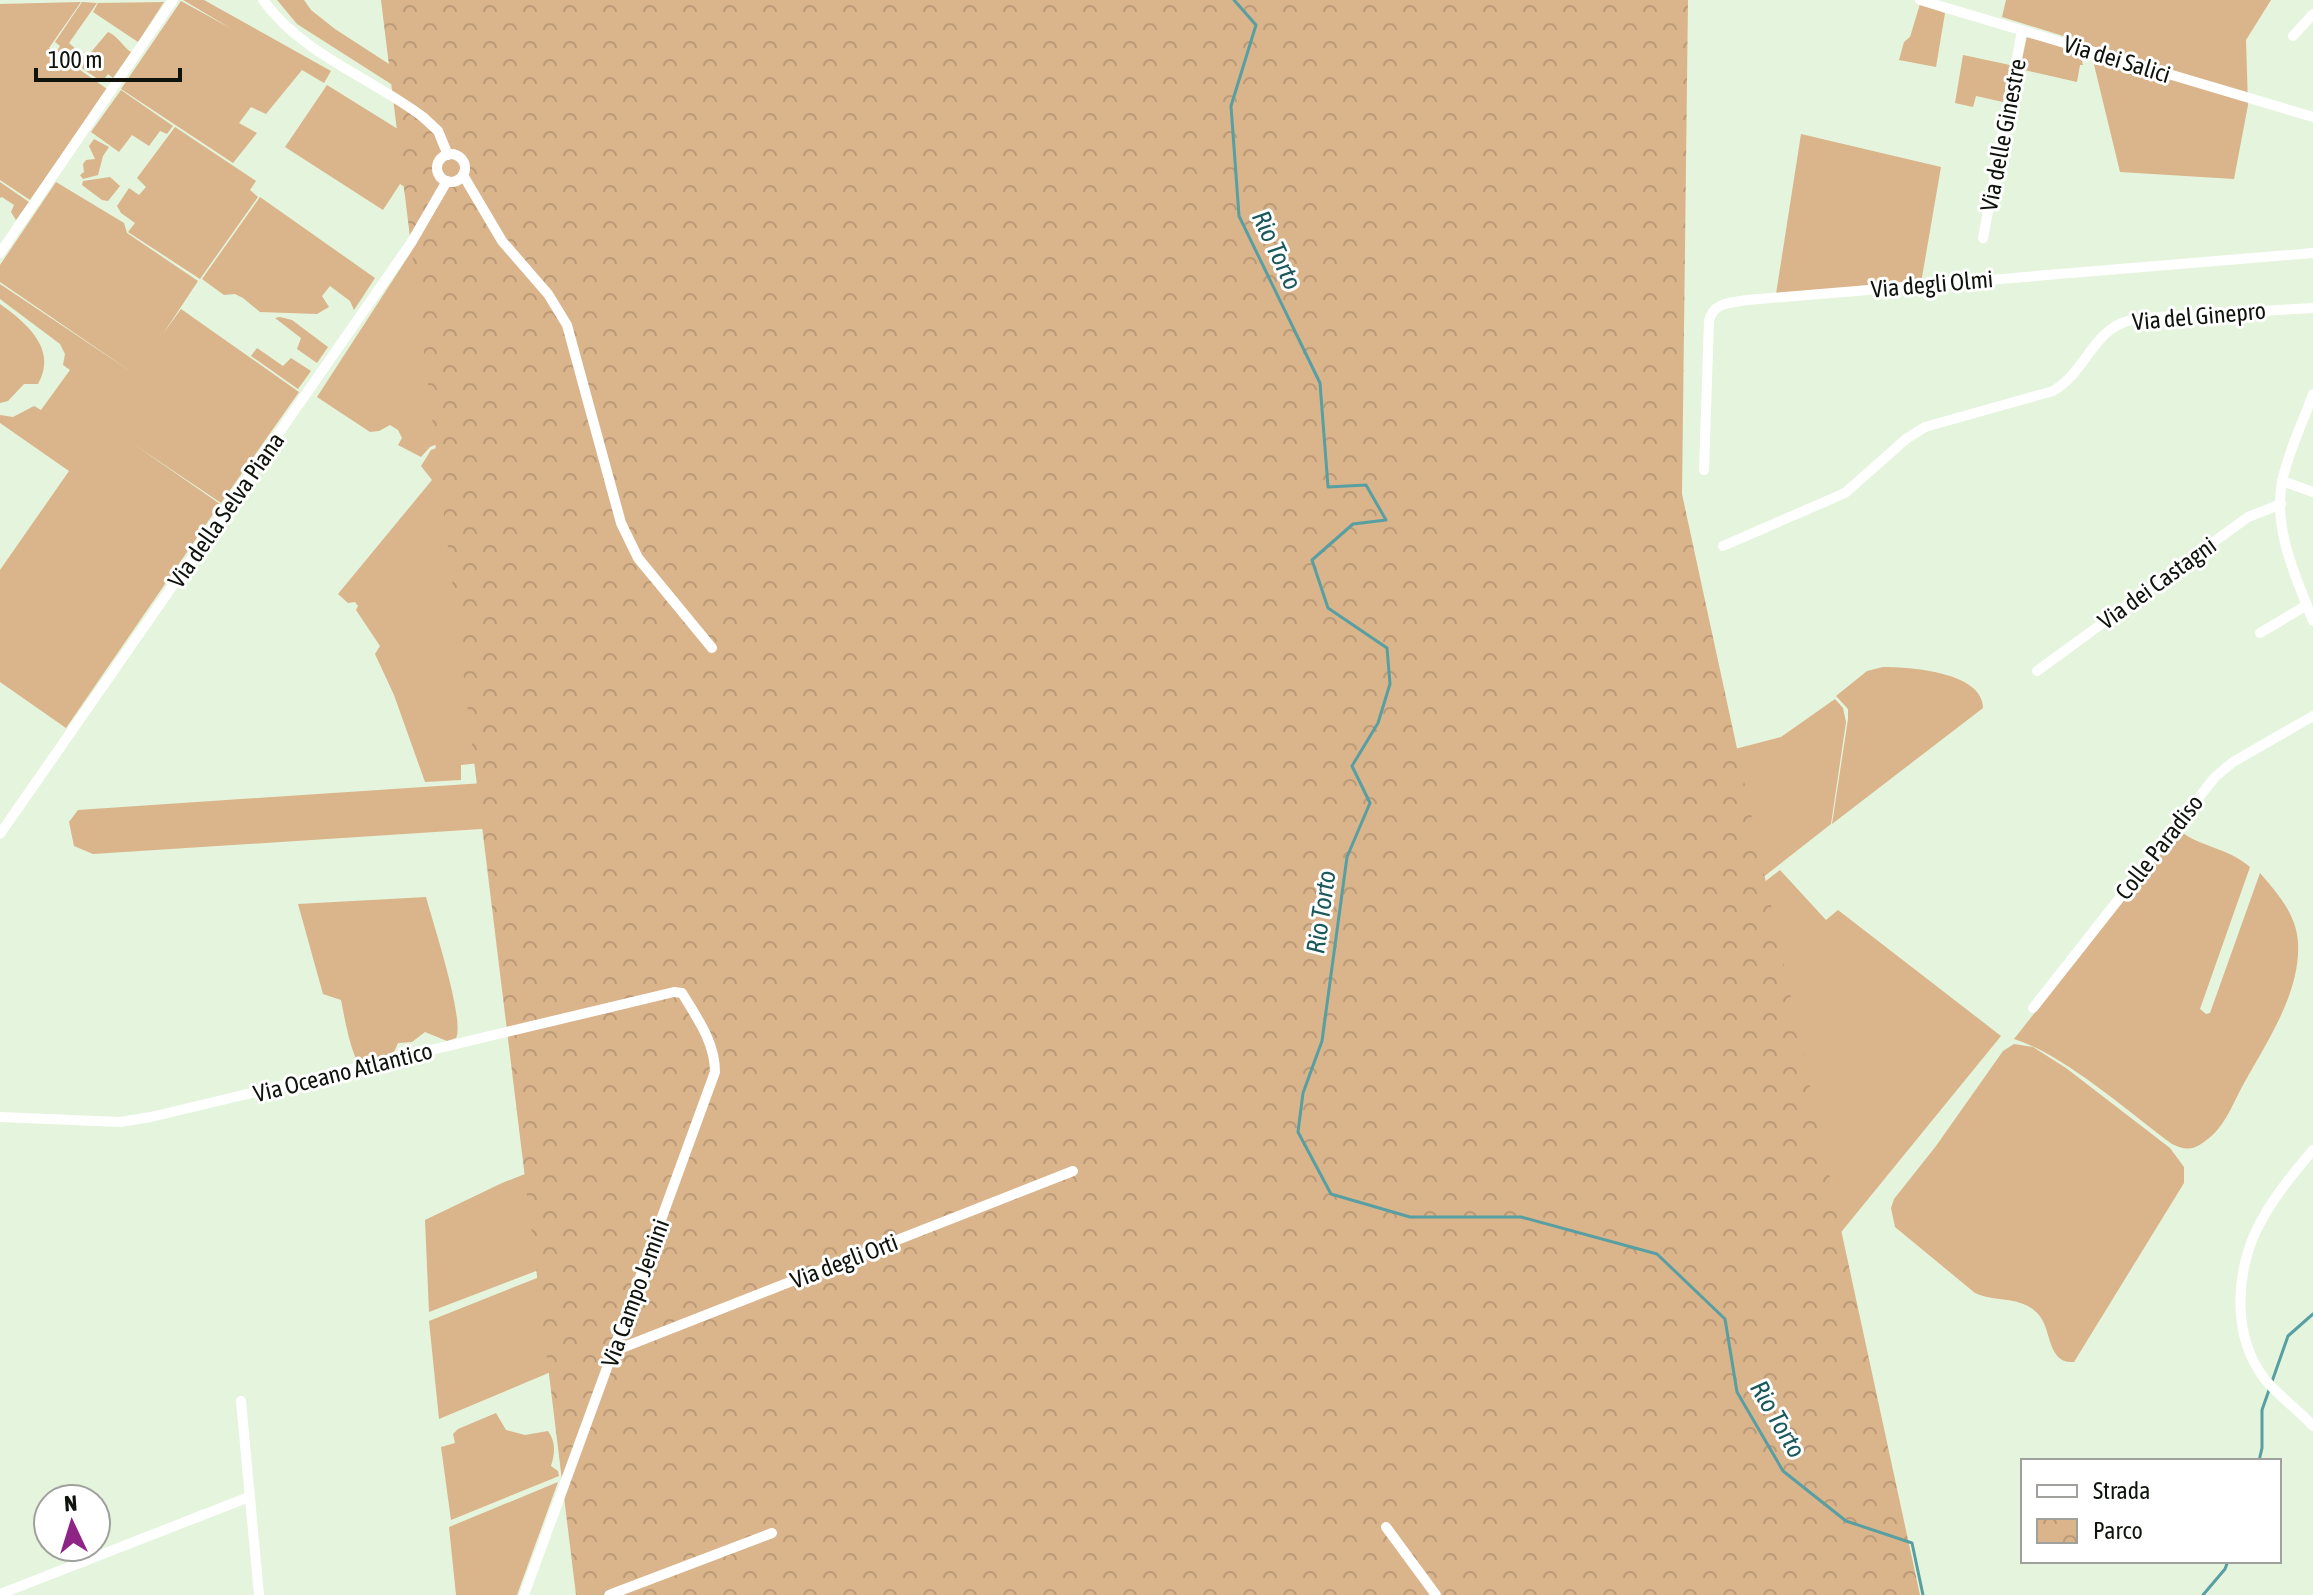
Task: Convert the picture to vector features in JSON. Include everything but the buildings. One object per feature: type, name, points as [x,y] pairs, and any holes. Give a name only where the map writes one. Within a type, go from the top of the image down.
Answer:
[{"type":"street","points":[[0,253],[173,0]]},
{"type":"street","points":[[263,0],[288,30],[304,43],[428,121],[438,131],[448,155]]},
{"type":"street","name":"Via dei Salici","points":[[1920,0],[2313,117]]},
{"type":"street","points":[[2293,36],[2313,14]]},
{"type":"street","name":"Via delle Ginestre","points":[[1983,238],[2022,31]]},
{"type":"street","points":[[463,175],[456,181],[447,181],[440,176],[437,167],[441,159],[448,155],[457,156],[463,162],[463,175],[502,241],[552,299],[567,325],[621,523],[631,547],[712,648]]},
{"type":"street","name":"Via della Selva Piana","points":[[0,834],[411,243],[447,181]]},
{"type":"street","name":"Via degli Olmi","points":[[1704,470],[1709,321],[1712,312],[1721,305],[1747,300],[2313,253]]},
{"type":"street","name":"Via del Ginepro","points":[[1723,546],[1845,493],[1903,441],[1925,427],[2053,391],[2072,376],[2104,333],[2118,323],[2136,318],[2313,308]]},
{"type":"street","points":[[2313,394],[2282,481],[2281,504],[2285,545],[2313,621]]},
{"type":"street","points":[[2282,481],[2313,492]]},
{"type":"street","name":"Via dei Castagni","points":[[2037,671],[2248,517],[2281,504]]},
{"type":"street","points":[[2260,633],[2307,605]]},
{"type":"street","name":"Colle Paradiso","points":[[2033,1008],[2215,777],[2233,762],[2313,716]]},
{"type":"street","name":"Via Oceano Atlantico","points":[[0,1117],[111,1122],[151,1117],[674,992],[682,993]]},
{"type":"street","name":"Via Campo Jemini","points":[[524,1595],[715,1072],[714,1053],[706,1032],[682,993]]},
{"type":"street","points":[[2313,1150],[2255,1233],[2246,1267],[2242,1326],[2249,1353],[2264,1378],[2313,1426]]},
{"type":"street","name":"Via degli Orti","points":[[614,1351],[1073,1171]]},
{"type":"street","points":[[241,1401],[259,1595]]},
{"type":"street","points":[[0,1594],[249,1497]]},
{"type":"street","points":[[1386,1527],[1436,1595]]},
{"type":"street","points":[[609,1595],[772,1533]]},
{"type":"green space","points":[[183,0],[204,0],[331,71],[324,83],[302,70],[266,114],[251,107],[239,123],[257,133],[233,163],[121,89],[181,1],[232,29]]},
{"type":"green space","points":[[277,0],[304,0],[311,10],[335,29],[463,112],[410,95],[391,84],[297,24]]},
{"type":"green space","points":[[381,0],[1688,0],[1682,494],[1920,1595],[576,1595]]},
{"type":"green space","points":[[2006,0],[2271,0],[2246,40],[2248,105],[2234,179],[2120,172],[2089,44],[2002,17]]},
{"type":"green space","points":[[81,2],[49,48],[107,89],[30,200],[0,180],[0,4]]},
{"type":"green space","points":[[82,2],[97,3],[69,43],[86,58],[108,32],[131,52],[113,78],[108,74],[102,82],[57,51],[60,46],[55,42]]},
{"type":"green space","points":[[164,2],[138,42],[93,12],[98,3]]},
{"type":"green space","points":[[1920,4],[1945,13],[1936,67],[1899,60]]},
{"type":"green space","points":[[2027,36],[2080,52],[2083,65],[2080,65],[2077,82],[2020,69]]},
{"type":"green space","points":[[1963,55],[2010,65],[2003,102],[1976,96],[1973,107],[1955,103]]},
{"type":"green space","points":[[327,85],[430,149],[429,203],[400,184],[383,210],[285,147]]},
{"type":"green space","points":[[121,90],[173,126],[167,134],[160,131],[149,146],[132,135],[119,152],[91,132]]},
{"type":"green space","points":[[175,127],[256,181],[250,190],[258,197],[200,279],[128,232],[135,223],[117,206],[129,188],[139,195],[146,187],[137,178]]},
{"type":"green space","points":[[1801,134],[1941,167],[1921,283],[1776,294]]},
{"type":"green space","points":[[94,139],[109,147],[98,175],[83,179],[80,175],[84,172],[83,164],[86,160],[95,159],[89,146]]},
{"type":"green space","points":[[110,177],[120,186],[108,201],[82,185],[83,181]]},
{"type":"green space","points":[[0,182],[29,202],[16,220],[11,212],[14,205],[0,198]]},
{"type":"green space","points":[[56,182],[124,223],[127,233],[198,281],[163,334],[181,309],[299,392],[221,503],[132,443],[220,504],[66,728],[0,682],[0,570],[69,471],[0,423],[0,415],[13,417],[34,406],[41,410],[70,370],[63,365],[65,354],[60,344],[0,299],[0,284],[136,375],[0,282],[0,265]]},
{"type":"green space","points":[[452,189],[456,436],[430,447],[421,457],[398,445],[402,438],[398,430],[390,425],[370,432],[317,397]]},
{"type":"green space","points":[[260,197],[375,278],[354,310],[350,301],[330,286],[322,296],[329,307],[317,314],[260,312],[243,298],[235,294],[224,295],[202,279]]},
{"type":"green space","points":[[0,304],[37,338],[44,360],[38,384],[24,384],[8,401],[0,403]]},
{"type":"green space","points":[[275,318],[292,320],[328,347],[317,363],[297,349],[301,338]]},
{"type":"green space","points":[[257,348],[283,366],[291,358],[311,371],[298,389],[251,356]]},
{"type":"green space","points":[[457,440],[497,583],[623,543],[654,585],[521,631],[639,591],[651,598],[713,665],[767,737],[801,788],[793,802],[773,813],[750,817],[481,829],[93,854],[74,846],[69,822],[78,810],[572,777],[574,771],[539,678],[568,773],[482,779],[480,763],[461,765],[461,780],[425,782],[394,695],[375,654],[380,646],[356,610],[358,606],[355,602],[348,603],[338,594],[432,480],[421,466],[431,450]]},
{"type":"green space","points":[[1883,667],[1927,670],[1958,679],[1971,686],[1980,696],[1983,708],[1832,824],[1848,719],[1848,709],[1836,696],[1867,671]]},
{"type":"green space","points":[[1835,699],[1843,708],[1846,722],[1831,824],[1604,1002],[1712,755],[1781,737]]},
{"type":"green space","points":[[2179,830],[2250,867],[2200,1009],[2206,1014],[2210,1013],[2260,873],[2290,913],[2298,942],[2294,980],[2271,1035],[2221,1125],[2194,1148],[2172,1144],[2075,1071],[2014,1039]]},
{"type":"green space","points":[[1780,870],[1826,920],[1838,910],[2001,1036],[1829,1247],[1616,996]]},
{"type":"green space","points":[[426,897],[452,992],[458,1028],[456,1038],[447,1041],[425,1032],[412,1042],[398,1043],[394,1052],[375,1060],[356,1059],[341,1000],[323,994],[298,904]]},
{"type":"green space","points":[[2014,1044],[2033,1047],[2066,1068],[2170,1148],[2184,1167],[2184,1183],[2074,1362],[2059,1358],[2054,1352],[2043,1321],[2032,1309],[2017,1302],[1975,1293],[1895,1227],[1891,1208],[1894,1199],[2003,1051]]},
{"type":"green space","points":[[697,1106],[651,1227],[429,1312],[425,1220],[502,1183]]},
{"type":"green space","points":[[650,1233],[565,1366],[439,1419],[429,1321]]},
{"type":"green space","points":[[496,1413],[506,1430],[525,1435],[548,1431],[554,1448],[551,1466],[559,1476],[451,1520],[441,1447],[455,1443],[453,1434],[458,1429]]},
{"type":"green space","points":[[558,1482],[517,1595],[456,1595],[449,1527]]},
{"type":"waterway","name":"Rio Torto","points":[[1234,0],[1256,25],[1231,106],[1239,216],[1320,383],[1328,487],[1366,485],[1386,520],[1353,524],[1312,560],[1328,608],[1387,648],[1390,684],[1378,723],[1352,766],[1370,803],[1347,857],[1322,1041],[1303,1093],[1298,1132],[1331,1194],[1410,1217],[1521,1217],[1657,1254],[1725,1319],[1737,1392],[1783,1471],[1846,1521],[1912,1543],[1923,1595]]},
{"type":"waterway","points":[[2259,1459],[2262,1410],[2288,1336],[2313,1314]]},
{"type":"waterway","points":[[2203,1595],[2227,1563]]}]
